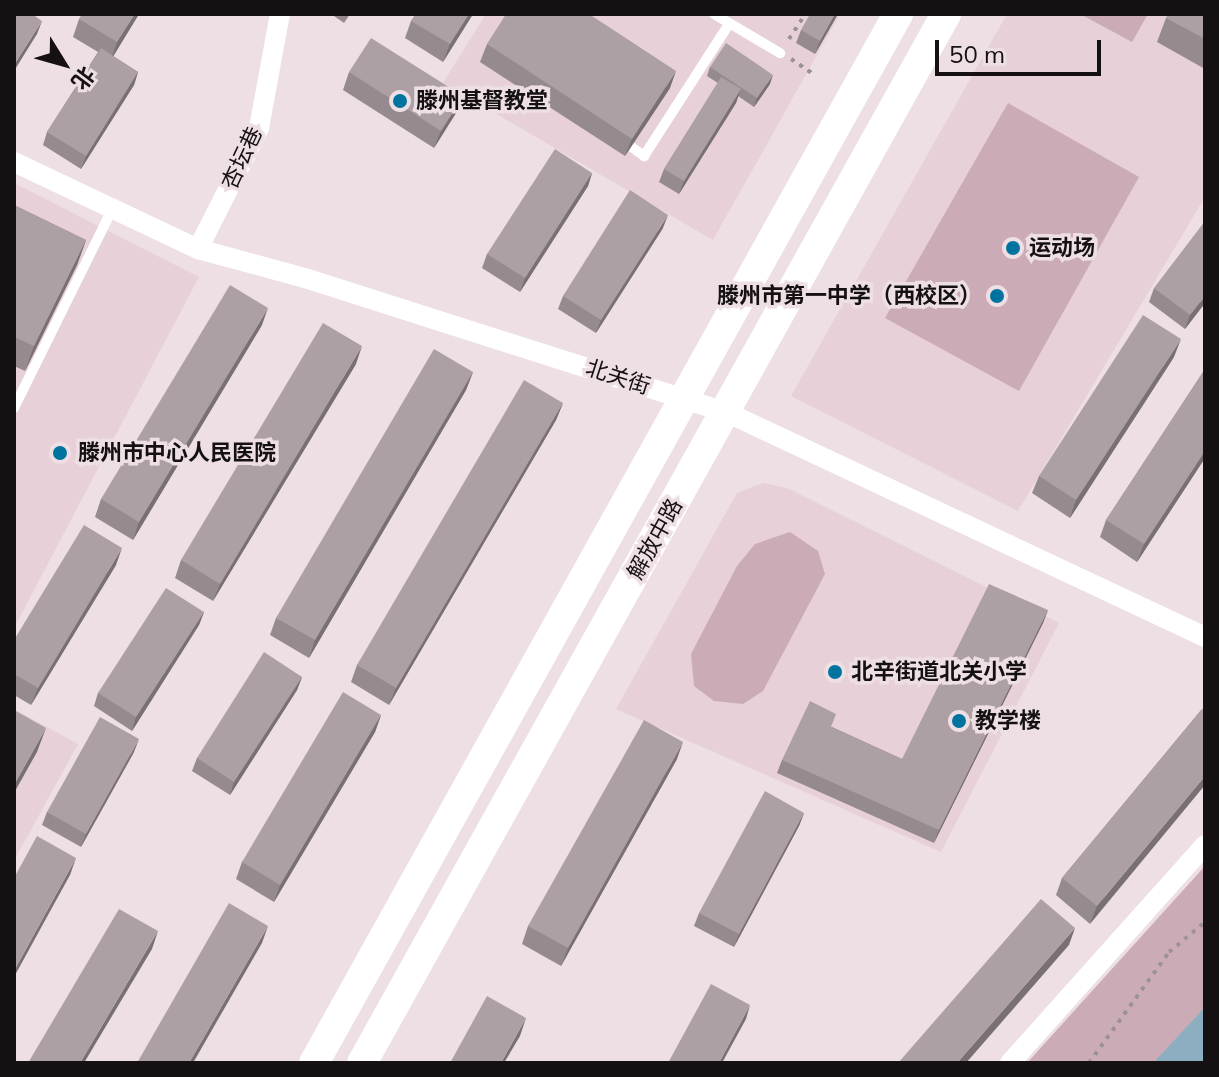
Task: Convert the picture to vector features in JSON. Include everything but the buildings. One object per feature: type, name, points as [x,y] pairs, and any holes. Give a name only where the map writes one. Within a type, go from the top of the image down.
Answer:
[{"type":"main road","name":"解放中路","points":[[314,1063],[898,14]]},
{"type":"main road","name":"解放中路","points":[[362,1063],[946,14]]},
{"type":"street","name":"杏坛巷","points":[[198,249],[259,128],[280,14]]},
{"type":"street","name":"北关街","points":[[14,162],[111,212],[198,249],[305,278],[726,412],[1205,637]]},
{"type":"street","points":[[1010,1063],[1205,845]]},
{"type":"lane","points":[[714,14],[780,53]]},
{"type":"lane","points":[[633,148],[644,156],[729,24]]},
{"type":"lane","points":[[14,408],[111,212]]},
{"type":"path","points":[[1089,1063],[1169,952],[1205,922]]},
{"type":"shaded area","name":"滕州市第一中学（西校区）","points":[[486,14],[840,14],[713,240],[443,83]]},
{"type":"shaded area","name":"滕州市第一中学（西校区）","points":[[1007,14],[1205,14],[1205,197],[1018,511],[791,396]]},
{"type":"shaded area","points":[[1080,14],[1148,14],[1132,42]]},
{"type":"shaded area","name":"运动场","points":[[1008,103],[1139,177],[1019,391],[885,318]]},
{"type":"shaded area","name":"滕州市中心人民医院","points":[[14,183],[199,277],[14,628]]},
{"type":"shaded area","name":"北辛街道北关小学","points":[[763,483],[787,488],[1059,623],[941,852],[616,709],[737,493]]},
{"type":"shaded area","points":[[790,532],[818,551],[825,574],[763,691],[743,704],[714,701],[694,686],[691,654],[737,566],[755,544]]},
{"type":"shaded area","points":[[14,709],[78,744],[14,861]]},
{"type":"shaded area","points":[[1205,866],[1205,1007],[1155,1063],[1027,1063]]},
{"type":"water","points":[[1205,1007],[1205,1063],[1155,1063],[1156,1060]]},
{"type":"place","name":"滕州基督教堂","points":[[400,101]]},
{"type":"place","name":"运动场","points":[[1013,248]]},
{"type":"place","name":"滕州市第一中学（西校区）","points":[[997,296]]},
{"type":"place","name":"滕州市中心人民医院","points":[[60,453]]},
{"type":"place","name":"北辛街道北关小学","points":[[835,672]]},
{"type":"place","name":"教学楼","points":[[959,721]]}]
